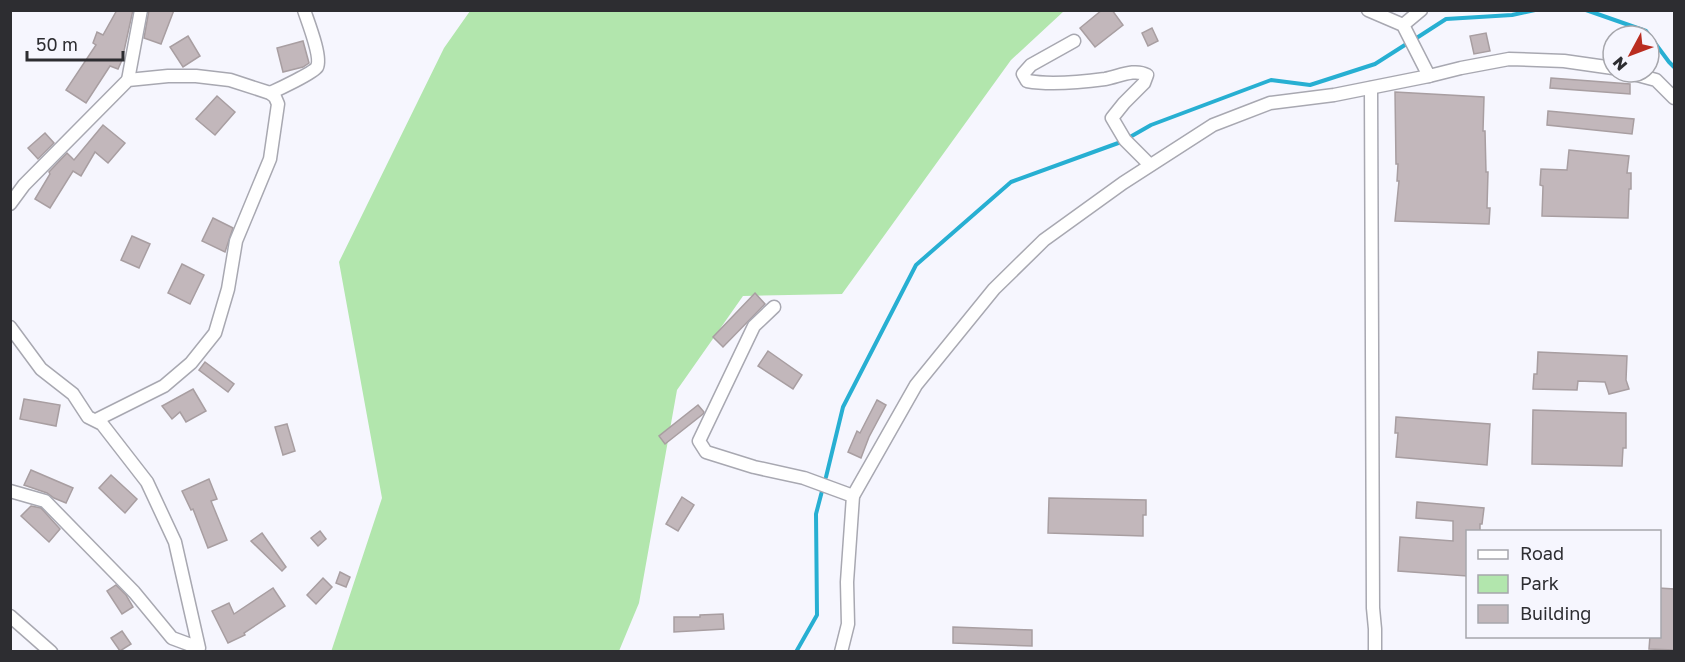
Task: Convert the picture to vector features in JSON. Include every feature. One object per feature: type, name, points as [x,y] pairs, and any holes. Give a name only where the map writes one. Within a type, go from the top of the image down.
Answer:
[{"type":"street","points":[[10,204],[24,185],[128,80],[141,10]]},
{"type":"street","points":[[270,93],[312,71],[318,64],[304,10]]},
{"type":"street","points":[[1368,10],[1403,26],[1429,76]]},
{"type":"street","points":[[1403,26],[1421,10]]},
{"type":"street","points":[[1074,41],[1030,65],[1023,74],[1028,81],[1038,83],[1104,79],[1140,71],[1146,75],[1144,83],[1112,118],[1125,140],[1150,165]]},
{"type":"street","points":[[841,651],[848,624],[847,582],[853,496],[916,385],[994,289],[1044,240],[1123,183],[1213,125],[1270,104],[1334,95],[1509,59],[1601,67]]},
{"type":"street","points":[[96,420],[165,386],[191,363],[215,333],[228,289],[236,241],[270,159],[278,104],[270,93],[230,80],[196,76],[168,76],[128,80]]},
{"type":"street","points":[[1660,84],[1674,98]]},
{"type":"street","points":[[1371,88],[1373,596],[1376,651]]},
{"type":"street","points":[[774,307],[754,326],[699,441],[706,452],[754,467],[804,478],[853,496]]},
{"type":"street","points":[[10,327],[40,369],[73,394],[85,415],[96,420],[108,430],[147,482],[175,542],[200,650]]},
{"type":"street","points":[[10,491],[45,501],[134,592],[172,638],[200,650]]},
{"type":"street","points":[[10,616],[51,651]]},
{"type":"green space","points":[[470,11],[1064,11],[1011,60],[842,294],[743,296],[677,390],[639,603],[619,651],[331,652],[382,498],[339,262],[444,48]]},
{"type":"building","points":[[117,10],[133,10],[122,60],[118,69],[110,66],[86,103],[66,90],[96,45],[93,43],[97,32],[103,35]]},
{"type":"building","points":[[149,10],[174,10],[161,44],[144,38]]},
{"type":"building","points":[[1102,10],[1112,10],[1123,25],[1095,47],[1080,28]]},
{"type":"building","points":[[1152,28],[1158,41],[1148,46],[1142,33]]},
{"type":"building","points":[[1486,33],[1490,51],[1474,54],[1470,36]]},
{"type":"building","points":[[188,36],[200,56],[183,67],[170,47]]},
{"type":"building","points":[[303,41],[309,63],[303,67],[283,72],[277,48]]},
{"type":"building","points":[[1551,78],[1601,82],[1601,84],[1630,84],[1630,94],[1550,88]]},
{"type":"building","points":[[1395,92],[1484,97],[1483,131],[1485,131],[1486,172],[1488,172],[1489,224],[1395,221],[1399,181],[1397,181],[1398,164],[1396,164]]},
{"type":"building","points":[[217,96],[235,112],[215,135],[196,119]]},
{"type":"building","points":[[1548,111],[1634,119],[1632,134],[1547,125]]},
{"type":"building","points":[[103,125],[125,143],[108,163],[95,152],[81,176],[73,171],[50,208],[35,199],[50,174],[49,172],[67,153],[74,160]]},
{"type":"building","points":[[45,133],[54,143],[38,159],[28,148]]},
{"type":"building","points":[[1569,150],[1629,156],[1627,173],[1631,173],[1631,189],[1629,189],[1628,218],[1542,216],[1541,169],[1567,170]]},
{"type":"building","points":[[213,218],[233,228],[225,252],[202,241]]},
{"type":"building","points":[[132,236],[150,244],[139,268],[121,260]]},
{"type":"building","points":[[182,264],[204,275],[190,304],[168,293]]},
{"type":"building","points":[[755,293],[765,304],[723,347],[713,337]]},
{"type":"building","points":[[768,351],[802,375],[793,389],[758,366]]},
{"type":"building","points":[[1538,352],[1627,356],[1626,380],[1629,389],[1609,394],[1605,382],[1578,381],[1577,390],[1533,389],[1534,374],[1537,374]]},
{"type":"building","points":[[205,362],[234,384],[228,392],[199,370]]},
{"type":"building","points":[[193,389],[206,411],[186,422],[180,412],[172,419],[162,406]]},
{"type":"building","points":[[24,399],[60,405],[56,426],[20,419]]},
{"type":"building","points":[[877,400],[886,405],[861,458],[848,452],[857,431],[860,433]]},
{"type":"building","points":[[698,405],[704,412],[703,414],[665,444],[659,436]]},
{"type":"building","points":[[1533,410],[1626,413],[1626,448],[1623,448],[1622,466],[1532,464]]},
{"type":"building","points":[[1396,417],[1490,424],[1487,465],[1396,457],[1398,433],[1395,433]]},
{"type":"building","points":[[287,424],[295,451],[283,455],[275,427]]},
{"type":"building","points":[[31,470],[73,488],[66,503],[24,485]]},
{"type":"building","points":[[111,475],[137,499],[125,513],[99,488]]},
{"type":"building","points":[[209,479],[217,499],[211,501],[227,540],[208,548],[193,509],[191,510],[182,491]]},
{"type":"building","points":[[682,497],[694,505],[678,531],[666,524]]},
{"type":"building","points":[[1049,498],[1146,500],[1143,536],[1048,533]]},
{"type":"building","points":[[1417,502],[1484,508],[1480,530],[1466,530],[1466,576],[1398,571],[1400,537],[1453,541],[1453,521],[1416,518]]},
{"type":"building","points":[[31,506],[41,508],[60,529],[49,542],[21,516]]},
{"type":"building","points":[[320,531],[326,539],[318,546],[311,538]]},
{"type":"building","points":[[262,533],[286,567],[282,571],[251,541]]},
{"type":"building","points":[[340,572],[350,577],[346,587],[336,583]]},
{"type":"building","points":[[323,578],[332,587],[316,604],[307,595]]},
{"type":"building","points":[[116,585],[133,607],[122,614],[107,591]]},
{"type":"building","points":[[273,588],[285,606],[244,633],[245,635],[228,643],[212,611],[229,603],[234,614]]},
{"type":"building","points":[[1661,588],[1674,589],[1674,650],[1649,649],[1650,638],[1661,638]]},
{"type":"building","points":[[723,614],[724,629],[674,632],[674,617]]},
{"type":"building","points":[[953,627],[1032,630],[1032,646],[953,643]]},
{"type":"building","points":[[122,631],[131,644],[120,651],[111,638]]},
{"type":"waterway","points":[[1415,39],[1446,19],[1512,15],[1535,10]]},
{"type":"waterway","points":[[1586,10],[1646,31],[1674,67]]},
{"type":"waterway","points":[[1130,137],[1151,125],[1271,80],[1310,85],[1375,64],[1408,43]]},
{"type":"waterway","points":[[826,477],[843,407],[916,265],[1011,182],[1121,142]]},
{"type":"waterway","points":[[796,652],[817,615],[816,514],[822,491]]}]
